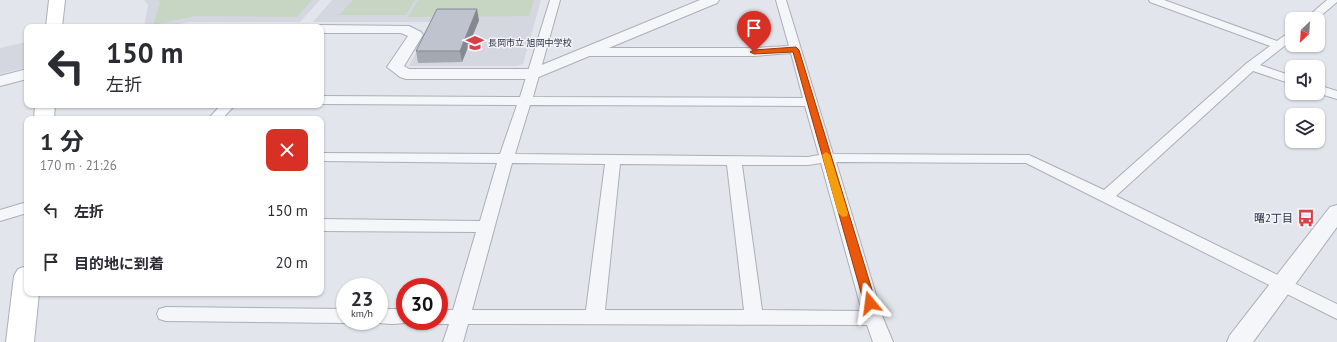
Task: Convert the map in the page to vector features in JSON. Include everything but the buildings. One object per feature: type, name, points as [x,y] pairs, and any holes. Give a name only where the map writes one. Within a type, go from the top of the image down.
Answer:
[{"type":"main road","points":[[54,24],[57,0]]},
{"type":"main road","points":[[20,342],[25,296]]},
{"type":"street","points":[[453,342],[506,159],[534,74],[555,0]]},
{"type":"street","points":[[324,29],[404,29],[416,35],[395,66],[406,74],[534,74],[712,0]]},
{"type":"street","points":[[781,0],[874,318],[883,342]]},
{"type":"street","points":[[1154,0],[1277,46]]},
{"type":"street","points":[[1318,12],[1332,0]]},
{"type":"street","points":[[1105,197],[1251,66],[1285,40]]},
{"type":"street","points":[[587,52],[754,52],[796,50]]},
{"type":"street","points":[[1251,66],[1285,78]]},
{"type":"street","points":[[0,81],[24,75]]},
{"type":"street","points":[[1325,91],[1337,95]]},
{"type":"street","points":[[324,100],[811,102]]},
{"type":"street","points":[[218,116],[225,108]]},
{"type":"street","points":[[324,157],[734,161],[808,161],[827,158],[1029,159],[1337,312]]},
{"type":"street","points":[[595,317],[613,160]]},
{"type":"street","points":[[734,161],[754,318]]},
{"type":"street","points":[[0,216],[24,208]]},
{"type":"street","points":[[1239,342],[1337,212]]},
{"type":"street","points":[[324,225],[486,227]]},
{"type":"street","points":[[166,314],[336,316]]},
{"type":"street","points":[[448,317],[874,318]]},
{"type":"shaded area","points":[[144,0],[320,0],[300,22],[188,22],[179,24],[145,24],[148,5]]},
{"type":"shaded area","name":"長岡市立 旭岡中学校","points":[[332,0],[541,0],[523,64],[516,66],[409,66],[432,22],[313,22]]},
{"type":"shaded area","points":[[24,43],[24,68],[0,74],[0,48]]},
{"type":"green space","points":[[158,0],[312,0],[297,17],[195,16],[153,24],[160,2]]},
{"type":"green space","points":[[353,0],[415,0],[406,15],[339,15]]},
{"type":"green space","points":[[418,0],[534,0],[529,16],[408,17]]},
{"type":"slow traffic","points":[[826,155],[843,213]]},
{"type":"place","name":"長岡市立 旭岡中学校","points":[[475,43]]},
{"type":"place","name":"曙2丁目","points":[[1306,218]]},
{"type":"route","points":[[754,52],[796,50],[870,303]]}]
